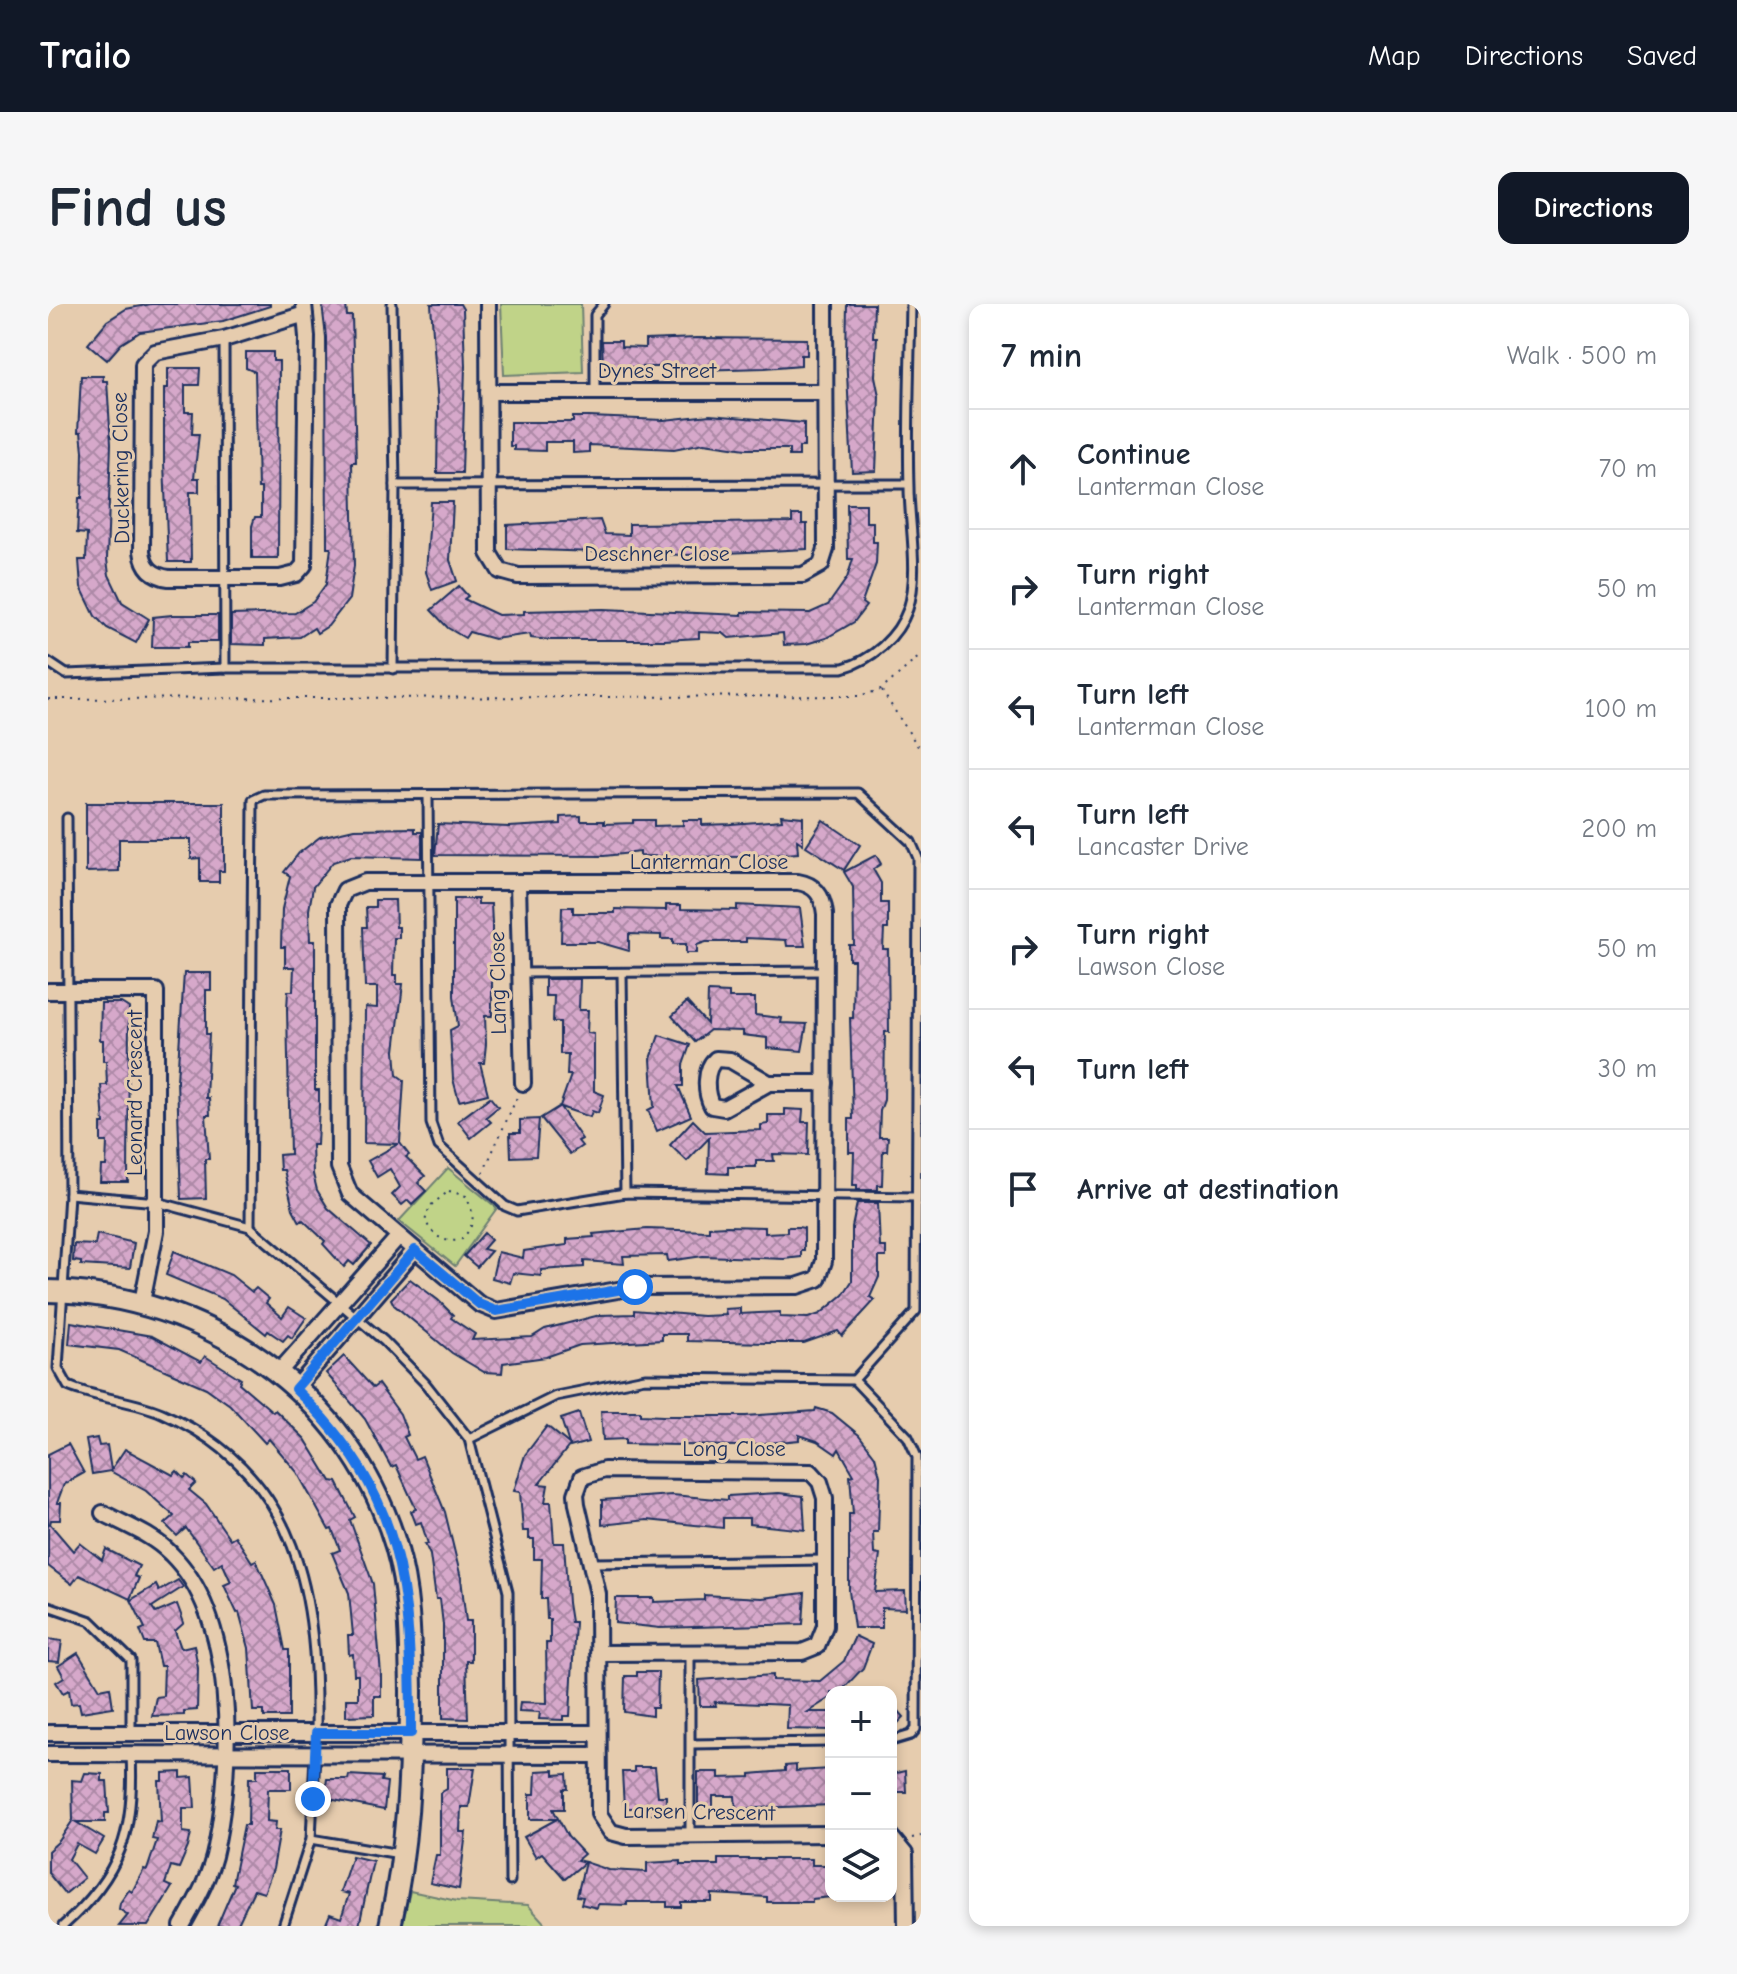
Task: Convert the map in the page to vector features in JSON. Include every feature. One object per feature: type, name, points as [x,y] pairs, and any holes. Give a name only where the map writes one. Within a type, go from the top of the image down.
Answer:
[{"type":"street","name":"Deschner Close","points":[[488,304],[489,553],[494,565],[508,574],[550,576],[810,573],[821,565],[825,554],[825,304]]},
{"type":"street","name":"Duckering Close","points":[[305,309],[306,558],[300,570],[289,577],[163,577],[145,565],[141,370],[150,354],[224,339],[305,309]]},
{"type":"street","name":"Dynes Street","points":[[488,392],[825,392]]},
{"type":"street","name":"Lanterman Close","points":[[358,883],[428,883],[808,884],[820,894],[825,908],[821,1274],[812,1282],[797,1286],[635,1287],[496,1311],[479,1304],[350,1194],[340,1174],[338,905],[345,890],[358,883]]},
{"type":"street","name":"Lang Close","points":[[518,883],[523,1083]]},
{"type":"street","name":"Leonard Crescent","points":[[48,991],[156,991],[157,1202],[155,1243],[142,1302]]},
{"type":"street","points":[[769,1083],[758,1074],[720,1058],[712,1061],[708,1069],[708,1097],[712,1106],[724,1108],[769,1083],[825,1083]]},
{"type":"street","points":[[278,1373],[399,1236]]},
{"type":"street","points":[[295,1389],[415,1250]]},
{"type":"street","points":[[56,1291],[142,1302],[208,1326],[278,1373],[295,1389],[348,1448],[368,1480],[391,1531],[405,1582],[410,1620],[411,1755],[403,1855],[390,1926]]},
{"type":"street","name":"Long Close","points":[[598,1653],[802,1652],[817,1646],[825,1626],[824,1490],[811,1472],[604,1470],[582,1477],[576,1494],[598,1594],[598,1653],[598,1744]]},
{"type":"street","points":[[103,1513],[170,1552],[197,1587],[219,1645],[224,1754],[216,1850],[200,1894],[182,1926]]},
{"type":"street","name":"Lawson Close","points":[[48,1733],[507,1733],[598,1744]]},
{"type":"street","points":[[131,1733],[131,1754]]},
{"type":"street","points":[[315,1754],[316,1733]]},
{"type":"street","name":"Lawson Close","points":[[48,1754],[507,1755],[598,1744]]},
{"type":"street","name":"Larsen Crescent","points":[[598,1744],[599,1814],[611,1832],[626,1836],[825,1834]]},
{"type":"street","points":[[897,1844],[905,1854],[906,1926]]},
{"type":"lane","points":[[392,304],[395,485],[393,669]]},
{"type":"lane","points":[[595,392],[595,315],[604,304]]},
{"type":"lane","points":[[48,662],[66,674],[225,668],[843,668],[856,665],[880,649],[907,610],[912,594],[908,484],[911,304]]},
{"type":"lane","points":[[224,339],[225,668]]},
{"type":"lane","points":[[395,485],[908,484]]},
{"type":"lane","points":[[250,1227],[253,800],[264,795],[858,793],[911,842],[918,858],[916,1311],[854,1380]]},
{"type":"lane","points":[[428,796],[431,1123],[439,1146],[505,1206],[517,1211],[625,1193],[916,1197]]},
{"type":"lane","points":[[67,818],[69,1194],[56,1291],[61,1378],[68,1386],[162,1413],[215,1443],[264,1494],[284,1524],[301,1566],[311,1611],[316,1733]]},
{"type":"lane","points":[[519,973],[825,971]]},
{"type":"lane","points":[[622,973],[625,1193]]},
{"type":"lane","points":[[69,1194],[157,1202],[250,1227],[357,1318],[425,1383],[469,1439],[508,1592],[510,1881]]},
{"type":"lane","points":[[469,1439],[556,1396],[645,1378],[854,1380],[908,1437],[917,1457],[916,1729],[911,1735],[897,1739]]},
{"type":"lane","points":[[593,1563],[825,1560]]},
{"type":"lane","points":[[48,1606],[91,1621],[131,1660],[131,1733]]},
{"type":"lane","points":[[690,1652],[690,1835]]},
{"type":"lane","points":[[691,1744],[825,1742]]},
{"type":"lane","points":[[63,1926],[106,1883],[130,1820],[131,1754]]},
{"type":"lane","points":[[283,1926],[311,1839],[315,1754]]},
{"type":"lane","points":[[311,1839],[403,1855]]},
{"type":"path","points":[[48,699],[825,698],[858,696],[881,690],[921,655]]},
{"type":"path","points":[[881,690],[921,751]]},
{"type":"path","points":[[466,1196],[478,1183],[523,1083]]},
{"type":"path","points":[[449,1191],[466,1196],[474,1214],[473,1226],[461,1240],[445,1242],[433,1234],[425,1221],[430,1206],[449,1191]]},
{"type":"green space","points":[[501,304],[581,304],[583,372],[504,375]]},
{"type":"green space","points":[[448,1168],[497,1208],[455,1266],[399,1221]]},
{"type":"green space","points":[[410,1891],[457,1901],[528,1905],[547,1926],[402,1926]]},
{"type":"building","points":[[151,304],[270,306],[223,321],[140,332],[121,344],[107,360],[88,344],[107,321],[126,309]]},
{"type":"building","points":[[322,304],[346,304],[347,316],[352,316],[356,462],[352,462],[354,566],[349,599],[328,626],[317,633],[314,628],[300,637],[265,639],[265,645],[231,644],[231,615],[295,613],[313,602],[326,584],[331,548],[327,548],[326,337]]},
{"type":"building","points":[[431,304],[460,304],[463,309],[462,473],[437,473],[438,407]]},
{"type":"building","points":[[847,304],[874,304],[873,337],[877,337],[875,376],[879,396],[876,471],[852,472],[846,354]]},
{"type":"building","points":[[807,339],[807,355],[801,355],[801,365],[765,368],[696,370],[696,367],[603,367],[602,341],[621,341],[621,347],[645,348],[645,340]]},
{"type":"building","points":[[246,352],[273,352],[273,361],[279,361],[278,558],[252,558],[252,526],[255,517],[261,517],[261,488],[258,488],[255,372],[246,368]]},
{"type":"building","points":[[168,368],[200,368],[199,385],[185,385],[185,412],[193,412],[192,434],[199,434],[194,478],[199,478],[199,492],[190,492],[191,562],[168,562],[164,388],[168,388]]},
{"type":"building","points":[[81,376],[103,376],[103,381],[107,381],[111,444],[107,559],[109,575],[122,602],[149,619],[136,643],[107,628],[95,616],[81,587],[79,560],[86,560],[87,534],[77,533],[79,498],[82,498],[83,451],[81,432],[78,432]]},
{"type":"building","points":[[710,415],[804,423],[804,447],[799,447],[799,456],[789,456],[789,449],[746,449],[704,443],[674,449],[589,445],[589,452],[573,453],[573,442],[545,442],[545,451],[514,450],[514,446],[510,446],[510,422],[573,422],[573,417],[664,420]]},
{"type":"building","points":[[431,502],[453,502],[450,560],[457,581],[432,590],[426,572]]},
{"type":"building","points":[[847,504],[866,504],[866,522],[873,522],[873,542],[877,542],[876,564],[862,603],[866,606],[854,622],[826,638],[806,644],[784,645],[783,633],[729,638],[723,633],[699,632],[699,638],[664,640],[550,640],[531,638],[530,634],[494,639],[469,632],[465,638],[448,628],[431,610],[459,586],[468,596],[464,599],[498,615],[524,614],[524,611],[604,609],[742,615],[742,612],[810,613],[828,605],[847,578],[853,559],[848,559]]},
{"type":"building","points":[[792,515],[802,515],[802,524],[807,524],[807,549],[685,555],[507,549],[507,525],[600,520],[605,534],[629,535],[629,524],[792,522]]},
{"type":"building","points":[[218,615],[218,642],[188,642],[188,647],[152,647],[153,617]]},
{"type":"building","points":[[86,803],[224,803],[224,871],[219,871],[219,882],[200,882],[200,858],[191,859],[191,839],[119,839],[119,871],[86,872]]},
{"type":"building","points":[[781,815],[803,817],[803,844],[797,840],[798,853],[745,857],[640,856],[640,852],[604,856],[435,855],[438,824],[509,827],[561,824],[561,817],[581,816],[581,821],[604,821],[604,824],[654,820],[654,826],[683,825],[683,820],[702,820],[702,825],[782,820]]},
{"type":"building","points":[[823,820],[860,845],[844,870],[806,846]]},
{"type":"building","points":[[415,828],[415,832],[422,832],[422,858],[351,856],[333,862],[313,887],[309,910],[310,941],[315,941],[315,1090],[319,1090],[317,1145],[312,1145],[313,1174],[317,1190],[328,1208],[371,1245],[354,1265],[349,1261],[344,1267],[323,1244],[325,1241],[303,1220],[300,1222],[293,1209],[284,1170],[280,1170],[279,1155],[290,1154],[287,1009],[288,991],[293,991],[294,967],[285,967],[285,947],[281,947],[282,909],[290,876],[284,872],[299,853],[320,837],[354,829]]},
{"type":"building","points":[[876,855],[881,864],[873,869],[881,883],[881,903],[888,903],[888,929],[884,929],[883,949],[888,949],[889,1032],[885,1032],[884,1100],[880,1111],[879,1137],[888,1137],[887,1151],[883,1151],[882,1185],[878,1185],[878,1190],[857,1190],[857,1185],[853,1185],[854,1152],[849,1152],[849,1119],[853,1119],[850,1018],[853,1018],[854,960],[849,960],[849,945],[854,945],[853,887],[844,872]]},
{"type":"building","points":[[454,899],[478,899],[478,904],[491,904],[492,923],[492,1016],[485,1016],[484,1063],[480,1063],[488,1094],[459,1101],[453,1079],[450,1030],[458,1026],[454,996]]},
{"type":"building","points":[[375,900],[395,900],[396,927],[399,927],[399,938],[394,938],[393,975],[397,975],[397,984],[403,984],[395,1051],[397,1075],[404,1080],[400,1143],[409,1155],[406,1157],[425,1176],[418,1183],[426,1191],[412,1204],[408,1200],[402,1205],[392,1195],[400,1187],[390,1169],[377,1177],[368,1161],[398,1144],[364,1143],[365,1007],[377,1008],[377,987],[365,987],[363,927],[367,927],[366,907],[375,907]]},
{"type":"building","points":[[666,905],[681,905],[681,909],[737,910],[737,905],[800,908],[805,946],[787,946],[786,940],[746,938],[746,942],[706,942],[697,945],[697,953],[686,953],[686,944],[673,944],[673,939],[661,939],[661,935],[629,934],[629,951],[598,942],[561,942],[562,907],[573,907],[573,913],[615,913],[615,909],[666,910]]},
{"type":"building","points":[[184,973],[211,973],[211,990],[206,990],[206,1034],[209,1034],[206,1098],[209,1098],[210,1115],[206,1115],[209,1159],[205,1159],[206,1198],[181,1199],[177,1080]]},
{"type":"building","points":[[545,979],[580,979],[579,1010],[588,1010],[587,1033],[594,1034],[594,1091],[604,1095],[598,1113],[592,1111],[590,1117],[560,1107],[582,1139],[578,1141],[582,1146],[570,1154],[541,1118],[560,1106],[571,1075],[567,1075],[568,1054],[560,1054],[560,1022],[553,1022],[554,996],[545,996]]},
{"type":"building","points":[[708,992],[729,993],[729,998],[755,998],[755,1015],[782,1018],[781,1023],[807,1024],[802,1051],[767,1048],[767,1038],[743,1035],[743,1031],[710,1030],[695,1042],[672,1016],[687,1002],[707,1024]]},
{"type":"building","points":[[101,1003],[121,1003],[129,1008],[128,1182],[100,1182],[101,1166],[106,1166],[107,1142],[101,1142],[101,1124],[104,1124],[101,1085],[107,1085],[103,1040],[100,1040]]},
{"type":"building","points":[[659,1035],[690,1045],[683,1065],[683,1086],[678,1086],[691,1116],[657,1131],[648,1110],[654,1107],[651,1059]]},
{"type":"building","points":[[490,1097],[498,1107],[486,1117],[491,1122],[471,1138],[458,1121]]},
{"type":"building","points":[[785,1109],[803,1110],[802,1122],[809,1122],[808,1155],[773,1154],[774,1161],[756,1161],[756,1167],[728,1167],[728,1174],[708,1173],[709,1138],[687,1161],[670,1145],[693,1120],[705,1132],[761,1130],[761,1125],[768,1124],[768,1115],[785,1115]]},
{"type":"building","points":[[539,1119],[536,1156],[511,1157],[510,1133],[520,1133],[520,1120]]},
{"type":"building","points":[[857,1203],[878,1203],[880,1247],[886,1247],[886,1257],[879,1257],[879,1277],[870,1297],[875,1300],[842,1336],[838,1331],[804,1343],[767,1343],[687,1341],[687,1334],[662,1334],[662,1340],[580,1345],[546,1357],[503,1363],[502,1373],[484,1372],[452,1353],[394,1305],[391,1299],[410,1279],[438,1300],[453,1315],[451,1318],[475,1334],[472,1340],[532,1337],[545,1329],[600,1315],[634,1314],[634,1310],[703,1316],[726,1315],[725,1309],[740,1308],[740,1314],[780,1312],[780,1317],[808,1318],[820,1314],[843,1295],[852,1281],[852,1227]]},
{"type":"building","points":[[709,1227],[765,1227],[765,1233],[787,1232],[787,1227],[804,1228],[804,1251],[801,1251],[801,1257],[784,1259],[703,1256],[668,1261],[667,1255],[623,1256],[624,1264],[584,1261],[584,1267],[541,1270],[541,1276],[513,1273],[510,1283],[492,1278],[498,1252],[523,1258],[524,1251],[567,1245],[567,1239],[594,1237],[593,1234],[647,1229],[709,1231]]},
{"type":"building","points":[[484,1233],[491,1240],[483,1249],[491,1251],[477,1267],[464,1256]]},
{"type":"building","points":[[97,1234],[134,1243],[130,1268],[81,1265],[81,1262],[73,1261],[74,1244],[95,1245]]},
{"type":"building","points":[[174,1251],[231,1275],[252,1292],[256,1288],[269,1299],[266,1303],[282,1317],[289,1307],[306,1318],[292,1338],[288,1335],[283,1341],[268,1331],[266,1334],[223,1299],[166,1275]]},
{"type":"building","points":[[71,1322],[152,1336],[201,1362],[205,1356],[241,1379],[239,1383],[273,1412],[275,1410],[305,1439],[331,1481],[337,1482],[355,1517],[350,1520],[373,1584],[381,1674],[381,1696],[374,1696],[374,1715],[346,1716],[346,1699],[358,1699],[358,1675],[354,1675],[353,1654],[349,1655],[348,1635],[353,1635],[349,1593],[332,1553],[340,1550],[332,1529],[329,1530],[297,1472],[269,1439],[265,1443],[230,1405],[206,1388],[119,1350],[69,1344]]},
{"type":"building","points":[[344,1356],[373,1388],[378,1384],[400,1414],[408,1435],[404,1437],[415,1459],[422,1456],[445,1512],[461,1578],[466,1621],[471,1621],[471,1661],[466,1661],[468,1719],[443,1718],[443,1625],[440,1599],[436,1599],[430,1555],[425,1544],[428,1544],[421,1522],[416,1524],[411,1511],[416,1509],[396,1465],[391,1467],[365,1419],[326,1373]]},
{"type":"building","points":[[816,1408],[832,1413],[859,1435],[875,1456],[880,1476],[878,1532],[873,1532],[874,1554],[880,1555],[875,1592],[905,1591],[906,1609],[882,1608],[882,1628],[854,1628],[849,1591],[849,1514],[853,1514],[850,1476],[854,1475],[839,1449],[836,1454],[817,1441],[799,1435],[799,1440],[737,1446],[625,1444],[625,1439],[603,1440],[601,1411],[640,1411],[640,1415],[663,1416],[746,1416],[815,1411]]},
{"type":"building","points":[[579,1413],[588,1442],[570,1447],[561,1419]]},
{"type":"building","points":[[547,1426],[570,1445],[539,1484],[548,1485],[545,1502],[551,1502],[554,1543],[564,1543],[568,1603],[571,1622],[575,1622],[570,1716],[563,1716],[563,1720],[539,1719],[540,1712],[519,1711],[520,1702],[547,1703],[546,1643],[550,1643],[550,1619],[547,1619],[546,1599],[541,1599],[542,1559],[534,1559],[534,1539],[529,1539],[529,1531],[523,1531],[520,1492],[514,1491],[525,1455]]},
{"type":"building","points":[[97,1438],[99,1446],[107,1445],[111,1470],[125,1449],[173,1475],[177,1471],[184,1478],[187,1475],[196,1483],[189,1490],[206,1504],[230,1539],[235,1536],[252,1562],[256,1560],[276,1605],[285,1650],[289,1650],[289,1717],[264,1717],[264,1711],[253,1711],[249,1648],[239,1612],[224,1585],[231,1582],[222,1562],[214,1567],[186,1528],[177,1536],[165,1524],[174,1516],[146,1491],[110,1471],[92,1474],[86,1440]]},
{"type":"building","points":[[68,1444],[84,1473],[64,1484],[57,1503],[61,1503],[60,1520],[51,1520],[50,1524],[73,1551],[80,1543],[102,1560],[106,1549],[139,1566],[134,1576],[139,1578],[130,1599],[79,1575],[72,1584],[48,1566],[48,1454]]},
{"type":"building","points":[[779,1493],[803,1496],[805,1530],[749,1524],[749,1518],[723,1518],[723,1528],[647,1520],[602,1525],[602,1500],[672,1495],[728,1500],[728,1496]]},
{"type":"building","points":[[178,1580],[183,1587],[152,1607],[156,1613],[177,1604],[184,1623],[175,1631],[181,1648],[194,1645],[198,1668],[197,1710],[184,1711],[184,1715],[152,1716],[156,1697],[163,1696],[164,1666],[160,1666],[155,1643],[145,1643],[140,1630],[145,1628],[131,1600],[156,1585],[159,1591]]},
{"type":"building","points":[[805,1593],[803,1624],[660,1628],[615,1623],[616,1598],[654,1598],[654,1602],[704,1600],[704,1595],[762,1598]]},
{"type":"building","points":[[855,1636],[872,1644],[863,1668],[846,1686],[825,1686],[825,1701],[808,1712],[825,1712],[825,1730],[787,1729],[788,1705],[715,1702],[716,1706],[700,1706],[699,1680],[773,1675],[773,1680],[820,1681],[844,1661]]},
{"type":"building","points":[[48,1639],[62,1641],[59,1662],[48,1661]]},
{"type":"building","points":[[78,1653],[100,1689],[110,1687],[113,1707],[81,1712],[79,1703],[71,1704],[69,1690],[63,1693],[56,1682],[64,1677],[58,1666]]},
{"type":"building","points":[[637,1672],[658,1672],[657,1708],[652,1708],[652,1716],[624,1712],[625,1676],[637,1676]]},
{"type":"building","points":[[897,1709],[904,1717],[897,1724]]},
{"type":"building","points":[[796,1765],[796,1771],[825,1769],[825,1805],[736,1809],[735,1796],[713,1796],[713,1807],[698,1808],[698,1772],[719,1772],[719,1778],[750,1777],[750,1774],[785,1771],[785,1766]]},
{"type":"building","points":[[634,1767],[655,1767],[658,1796],[666,1796],[666,1807],[658,1807],[658,1814],[637,1814],[637,1808],[624,1808],[622,1772],[634,1772]]},
{"type":"building","points":[[257,1768],[291,1768],[291,1789],[268,1789],[267,1821],[276,1822],[275,1830],[280,1830],[273,1869],[264,1893],[254,1890],[237,1926],[217,1926],[235,1884],[232,1883],[244,1825],[248,1825],[249,1778],[257,1778]]},
{"type":"building","points":[[447,1768],[475,1768],[469,1807],[461,1807],[460,1832],[466,1832],[459,1889],[430,1883],[436,1855],[440,1855],[440,1793],[447,1789]]},
{"type":"building","points":[[554,1770],[554,1775],[567,1774],[568,1789],[564,1789],[564,1809],[553,1809],[568,1837],[584,1854],[577,1860],[585,1862],[565,1879],[542,1853],[536,1857],[524,1837],[557,1819],[530,1819],[530,1794],[535,1794],[536,1771]]},
{"type":"building","points":[[905,1771],[906,1792],[897,1792],[897,1773]]},
{"type":"building","points":[[181,1772],[181,1778],[193,1777],[195,1808],[183,1808],[183,1832],[191,1833],[179,1868],[171,1866],[165,1884],[172,1887],[148,1926],[119,1926],[128,1915],[119,1909],[120,1903],[129,1890],[132,1892],[144,1869],[147,1870],[157,1840],[152,1839],[156,1821],[161,1822],[159,1781],[163,1781],[163,1773]]},
{"type":"building","points":[[85,1773],[102,1774],[102,1781],[107,1781],[109,1813],[105,1813],[105,1822],[76,1822],[104,1839],[95,1854],[77,1844],[69,1859],[84,1878],[65,1894],[48,1873],[48,1851],[73,1820],[72,1780],[82,1781]]},
{"type":"building","points":[[349,1775],[382,1777],[381,1781],[387,1782],[384,1810],[324,1798],[327,1779],[348,1779]]},
{"type":"building","points":[[352,1856],[373,1861],[359,1926],[325,1926],[330,1914],[341,1918],[349,1894],[340,1892]]},
{"type":"building","points":[[718,1859],[812,1859],[812,1865],[825,1865],[825,1898],[812,1899],[812,1902],[767,1902],[767,1897],[712,1894],[712,1902],[681,1902],[681,1907],[667,1907],[667,1902],[627,1902],[627,1905],[598,1904],[597,1908],[581,1904],[583,1897],[577,1896],[585,1862],[609,1870],[647,1872],[647,1863],[681,1861],[681,1865],[718,1865]]},
{"type":"route","points":[[313,1799],[316,1733],[411,1733],[410,1620],[401,1563],[376,1496],[348,1448],[295,1389],[415,1250],[479,1304],[496,1311],[504,1312],[584,1293],[635,1287]]}]
